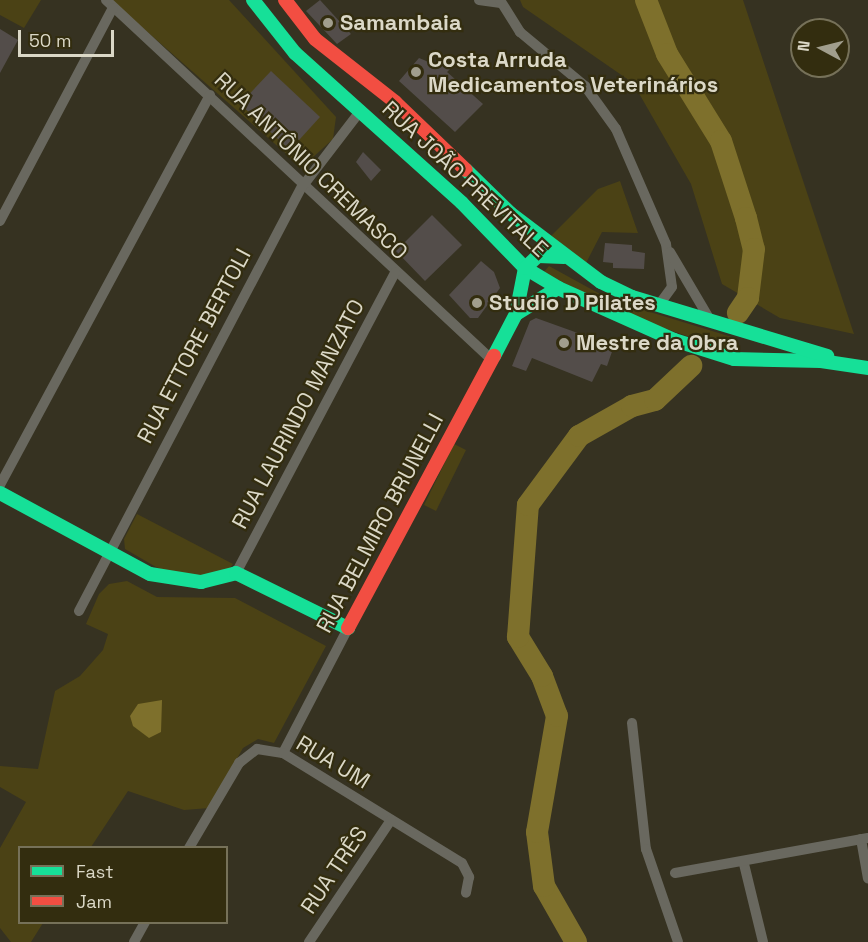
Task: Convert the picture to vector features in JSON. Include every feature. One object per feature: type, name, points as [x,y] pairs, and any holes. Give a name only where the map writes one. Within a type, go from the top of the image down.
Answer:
[{"type":"main road","name":"RUA JOÃO PREVITALE","points":[[253,0],[295,53],[361,111],[525,268],[558,288],[674,340],[734,359],[863,367]]},
{"type":"main road","name":"RUA JOÃO PREVITALE","points":[[285,0],[315,39],[395,102],[564,257],[601,282],[659,305],[863,367]]},
{"type":"main road","points":[[525,268],[538,255],[564,257]]},
{"type":"main road","name":"RUA BELMIRO BRUNELLI","points":[[347,630],[516,314],[525,268]]},
{"type":"main road","name":"RUA BELMIRO BRUNELLI","points":[[516,314],[558,288]]},
{"type":"main road","points":[[734,359],[749,349],[746,331]]},
{"type":"main road","points":[[0,492],[107,553],[173,580],[201,582],[236,573],[347,630]]},
{"type":"street","points":[[479,0],[500,1],[520,32],[585,86],[602,106],[666,244],[710,320]]},
{"type":"street","points":[[0,221],[110,4]]},
{"type":"street","name":"RUA ANTÔNIO CREMASCO","points":[[110,4],[210,95],[302,187],[491,359]]},
{"type":"street","points":[[0,485],[210,95]]},
{"type":"street","name":"RUA ETTORE BERTOLI","points":[[79,611],[107,553],[302,187],[361,111]]},
{"type":"street","points":[[659,305],[672,287],[666,244]]},
{"type":"street","name":"RUA LAURINDO MANZATO","points":[[236,573],[395,273]]},
{"type":"street","name":"RUA BELMIRO BRUNELLI","points":[[283,753],[347,630]]},
{"type":"street","points":[[632,723],[646,849],[678,942]]},
{"type":"street","name":"RUA UM","points":[[190,846],[239,763],[257,749],[283,753],[462,863],[469,877],[466,892]]},
{"type":"street","name":"RUA TRÊS","points":[[309,942],[391,820]]},
{"type":"street","points":[[675,873],[744,864],[865,839],[868,878]]},
{"type":"street","points":[[744,864],[763,942]]},
{"type":"street","points":[[134,942],[144,924]]},
{"type":"shaded area","points":[[0,0],[41,0],[24,28],[0,15]]},
{"type":"shaded area","points":[[111,0],[229,0],[336,117],[333,139],[310,160],[298,164]]},
{"type":"shaded area","points":[[520,0],[743,0],[854,334],[780,318],[722,284],[691,184],[633,83],[523,7]]},
{"type":"shaded area","points":[[620,181],[638,233],[602,232],[585,265],[547,240],[598,189]]},
{"type":"shaded area","points":[[549,266],[611,300],[735,338],[733,352],[635,318],[543,273]]},
{"type":"shaded area","points":[[454,444],[466,450],[436,511],[424,505]]},
{"type":"shaded area","points":[[137,514],[233,564],[228,571],[184,579],[156,567],[125,549],[124,539]]},
{"type":"shaded area","points":[[127,581],[157,597],[235,598],[326,646],[274,743],[258,739],[243,748],[209,808],[184,810],[128,791],[92,846],[18,846],[18,924],[42,924],[31,942],[11,942],[0,928],[0,848],[26,802],[0,787],[0,766],[38,769],[55,691],[80,676],[103,650],[108,634],[86,624],[99,594],[109,584]]},
{"type":"shaded area","points":[[162,700],[161,732],[149,738],[133,726],[130,716],[138,704]]},
{"type":"building","name":"Samambaia","points":[[320,0],[351,34],[337,44],[306,11]]},
{"type":"building","points":[[0,29],[18,40],[0,73]]},
{"type":"building","points":[[419,58],[436,65],[442,59],[452,67],[447,72],[483,104],[455,132],[399,81]]},
{"type":"building","points":[[271,71],[320,117],[290,150],[240,104]]},
{"type":"building","points":[[363,152],[381,170],[371,181],[356,162]]},
{"type":"building","points":[[432,215],[462,245],[425,281],[396,251]]},
{"type":"building","points":[[605,243],[632,245],[632,251],[645,253],[644,269],[613,268],[613,263],[603,262]]},
{"type":"building","points":[[481,261],[494,272],[500,288],[478,318],[470,318],[449,295]]},
{"type":"building","points":[[536,318],[614,346],[607,366],[601,364],[592,382],[532,358],[526,371],[512,366],[530,321]]},
{"type":"waterway","points":[[646,0],[667,54],[721,141],[746,218],[754,249],[748,298],[738,313]]},
{"type":"waterway","points":[[576,942],[544,886],[537,832],[557,716],[542,676],[518,637],[528,505],[579,436],[632,406],[655,400],[691,366]]},
{"type":"traffic: fast","points":[[253,0],[295,53],[462,203],[525,268],[558,288],[674,340],[734,359],[821,361],[868,368]]},
{"type":"traffic: fast","points":[[466,170],[510,213],[601,282],[632,297],[827,356]]},
{"type":"traffic: fast","points":[[494,356],[516,314],[525,268],[538,256],[564,257]]},
{"type":"traffic: fast","points":[[516,314],[558,288]]},
{"type":"traffic: fast","points":[[0,493],[150,574],[201,582],[236,573],[348,628]]},
{"type":"traffic: jam","points":[[285,0],[315,39],[395,102],[466,170]]},
{"type":"traffic: jam","points":[[348,628],[494,356]]},
{"type":"place","name":"Samambaia","points":[[328,23]]},
{"type":"place","name":"Costa Arruda Medicamentos Veterinários","points":[[416,72]]},
{"type":"place","name":"Studio D Pilates","points":[[477,303]]},
{"type":"place","name":"Mestre da Obra","points":[[564,343]]}]
